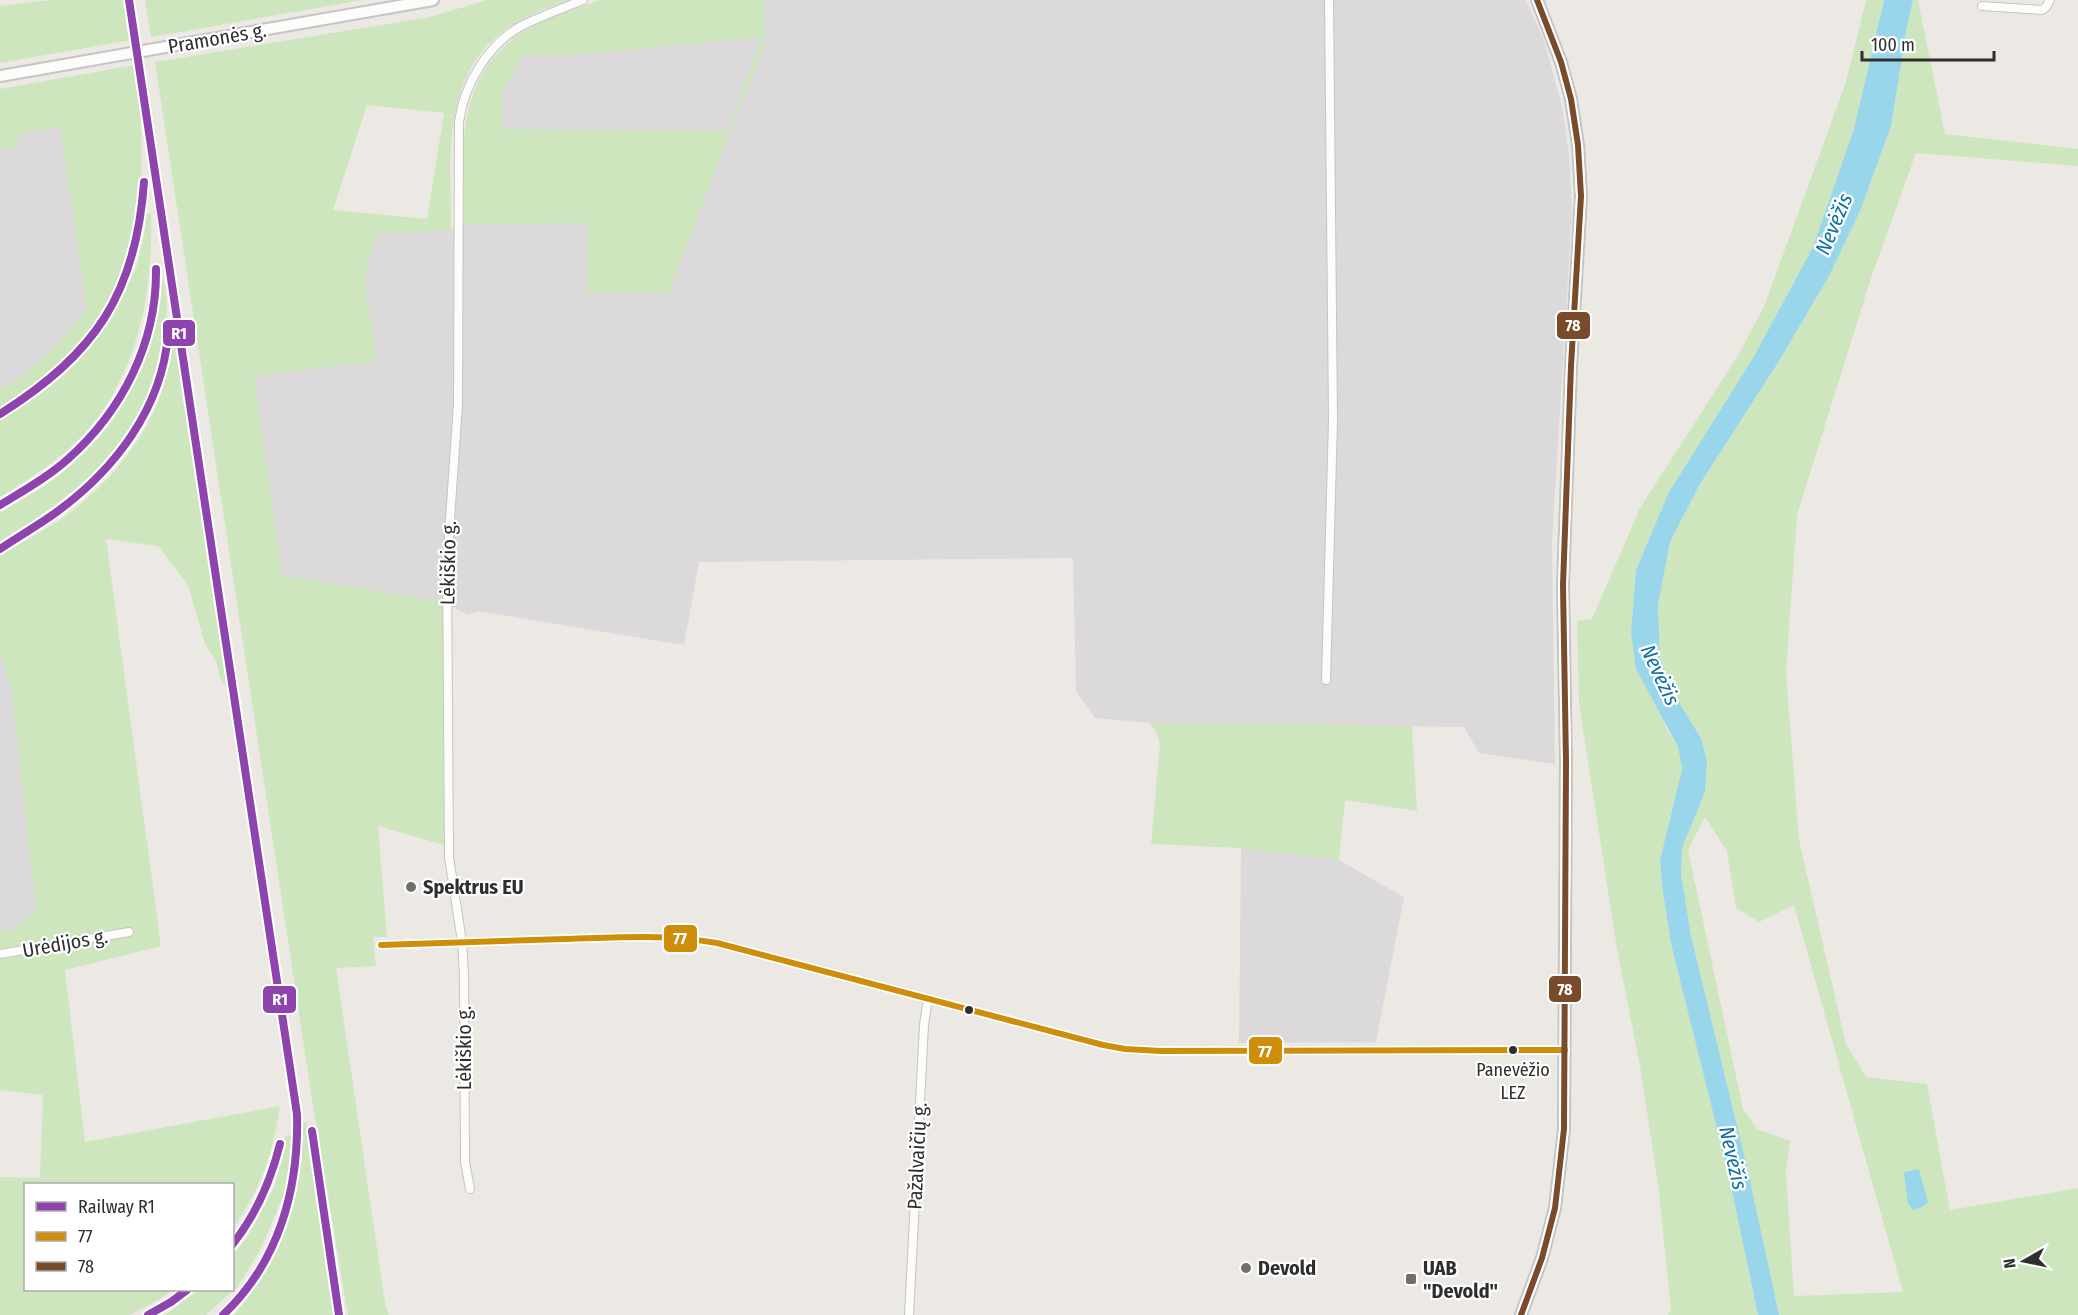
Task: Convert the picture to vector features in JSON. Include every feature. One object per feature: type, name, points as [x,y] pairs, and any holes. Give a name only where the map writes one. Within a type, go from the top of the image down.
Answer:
[{"type":"street","name":"Pramonės g.","points":[[0,76],[433,0]]},
{"type":"street","name":"Lėkiškio g.","points":[[470,1189],[465,1162],[465,975],[449,857],[447,562],[458,394],[459,122],[461,105],[468,89],[484,60],[494,48],[522,26],[583,0]]},
{"type":"street","points":[[1326,680],[1333,410],[1329,0]]},
{"type":"street","points":[[1521,1315],[1542,1258],[1556,1208],[1564,1129],[1566,761],[1563,585],[1581,196],[1578,145],[1571,99],[1562,62],[1537,0]]},
{"type":"street","points":[[1982,6],[2042,10],[2050,0]]},
{"type":"street","name":"Urėdijos g.","points":[[0,954],[129,932]]},
{"type":"street","points":[[381,945],[609,937],[692,938],[1103,1045],[1143,1051],[1565,1050]]},
{"type":"street","name":"Pažalvaičių g.","points":[[909,1315],[924,1033],[928,998]]},
{"type":"shaded area","points":[[765,0],[1526,0],[1545,43],[1562,107],[1569,154],[1572,213],[1552,541],[1555,764],[1479,753],[1464,727],[1150,723],[1095,718],[1076,691],[1073,558],[699,562],[684,645],[478,611],[468,615],[443,602],[282,575],[254,376],[377,361],[365,286],[366,269],[377,234],[451,230],[464,224],[588,223],[668,293],[765,43]]},
{"type":"shaded area","points":[[763,37],[728,132],[502,130],[502,93],[522,55],[573,55]]},
{"type":"shaded area","points":[[60,127],[87,308],[42,361],[0,390],[0,148],[15,148],[19,134]]},
{"type":"shaded area","points":[[0,654],[12,691],[36,911],[13,929],[0,931]]},
{"type":"shaded area","points":[[1241,848],[1339,860],[1404,897],[1376,1042],[1239,1043]]},
{"type":"green space","points":[[50,0],[124,0],[131,40],[0,63],[0,6]]},
{"type":"green space","points":[[145,0],[363,0],[151,37]]},
{"type":"green space","points":[[487,0],[569,0],[534,13],[514,24],[490,43],[473,65],[462,89],[451,144],[451,230],[377,234],[366,269],[365,286],[377,361],[254,376],[282,575],[443,602],[444,845],[378,826],[387,937],[373,937],[376,966],[336,968],[385,1303],[389,1315],[348,1315],[312,1099],[155,62],[430,17]],"holes":[[[367,105],[444,113],[427,219],[333,210]]]},
{"type":"green space","points":[[601,0],[765,0],[765,43],[668,293],[588,293],[588,223],[464,224],[463,156],[468,111],[485,70],[516,36],[568,11]],"holes":[[[762,37],[728,131],[502,129],[502,93],[522,55],[572,55]]]},
{"type":"green space","points":[[1866,0],[1884,0],[1854,130],[1813,247],[1753,358],[1669,492],[1636,570],[1631,632],[1667,730],[1678,747],[1682,769],[1660,860],[1671,944],[1729,1177],[1758,1315],[1668,1315],[1671,1309],[1658,1184],[1640,1066],[1617,949],[1579,703],[1577,621],[1592,619],[1640,508],[1739,354],[1765,304],[1846,82]]},
{"type":"green space","points":[[1913,0],[1918,0],[1945,134],[2078,149],[2078,166],[1916,153],[1871,278],[1797,515],[1786,671],[1799,840],[1846,1044],[1866,1077],[1927,1084],[1950,1210],[2078,1188],[2078,1315],[1779,1315],[1748,1171],[1691,937],[1681,874],[1682,848],[1705,792],[1707,762],[1702,740],[1674,694],[1660,658],[1658,605],[1670,542],[1700,484],[1779,361],[1828,278],[1861,209],[1891,126]],"holes":[[[1705,817],[1727,851],[1736,908],[1759,922],[1794,905],[1903,1292],[1794,1296],[1786,1171],[1790,1141],[1757,1129],[1743,1109],[1688,850]]]},
{"type":"green space","points":[[135,65],[141,136],[141,173],[138,209],[121,279],[105,311],[76,352],[46,380],[0,410],[0,390],[48,353],[87,307],[60,127],[19,134],[15,148],[0,148],[0,89]]},
{"type":"green space","points":[[147,213],[151,213],[151,245],[144,308],[125,369],[111,398],[93,424],[71,447],[0,497],[0,420],[66,373],[98,337],[136,269]]},
{"type":"green space","points":[[163,279],[167,305],[159,365],[148,401],[139,417],[111,455],[77,488],[0,542],[0,513],[37,491],[82,456],[102,435],[118,413],[142,364]]},
{"type":"green space","points":[[173,328],[227,684],[224,684],[220,678],[217,663],[205,644],[188,585],[158,546],[106,539],[161,946],[65,970],[85,1142],[280,1106],[277,1124],[259,1184],[234,1226],[234,1183],[24,1183],[24,1291],[171,1291],[129,1315],[0,1315],[0,1177],[40,1178],[43,1095],[0,1090],[0,931],[13,929],[36,911],[12,691],[0,654],[0,556],[67,515],[110,477],[134,446],[153,413],[169,362]]},
{"type":"green space","points":[[1150,723],[1412,726],[1417,811],[1345,800],[1339,860],[1241,848],[1151,844],[1160,745],[1158,736]]},
{"type":"green space","points":[[307,1122],[335,1315],[234,1315],[266,1271],[287,1226],[299,1178],[303,1123]]},
{"type":"green space","points":[[286,1135],[294,1137],[291,1171],[285,1192],[260,1250],[234,1290],[234,1255],[250,1233],[274,1187]]},
{"type":"green space","points":[[198,1291],[232,1291],[206,1315],[165,1315]]},
{"type":"water","name":"Nevėžis","points":[[1884,0],[1913,0],[1891,126],[1861,209],[1828,278],[1779,361],[1700,484],[1670,542],[1658,605],[1660,658],[1674,694],[1702,740],[1707,762],[1705,792],[1682,848],[1681,874],[1691,936],[1748,1171],[1779,1315],[1758,1315],[1729,1177],[1671,944],[1660,860],[1682,769],[1678,747],[1636,669],[1631,632],[1636,570],[1669,492],[1753,358],[1813,247],[1854,129]]},
{"type":"water","points":[[1919,1169],[1928,1202],[1913,1210],[1908,1204],[1904,1172]]},
{"type":"rail line","name":"R1","points":[[129,0],[297,1114],[294,1170],[282,1223],[272,1248],[258,1272],[223,1315]]},
{"type":"rail line","name":"R1","points":[[0,414],[33,392],[61,369],[85,344],[104,318],[120,290],[131,258],[139,222],[144,182]]},
{"type":"rail line","name":"R1","points":[[0,505],[44,478],[68,459],[105,419],[120,397],[143,349],[155,296],[156,269]]},
{"type":"rail line","name":"R1","points":[[0,549],[51,516],[79,494],[116,456],[146,412],[164,362],[168,335]]},
{"type":"rail line","name":"R1","points":[[312,1131],[339,1315]]},
{"type":"rail line","name":"R1","points":[[234,1243],[262,1197],[280,1144]]},
{"type":"rail line","name":"R1","points":[[148,1315],[186,1291]]},
{"type":"transit line","name":"78","points":[[1521,1315],[1542,1258],[1555,1208],[1564,1129],[1566,761],[1563,585],[1571,366],[1581,196],[1578,145],[1571,99],[1561,62],[1537,0]]},
{"type":"transit line","name":"77","points":[[381,945],[622,937],[698,940],[1125,1049],[1161,1051],[1565,1050]]},
{"type":"place","name":"Spektrus EU","points":[[411,887]]},
{"type":"place","name":"Panevėžio LEZ","points":[[1513,1050]]},
{"type":"place","name":"Devold","points":[[1246,1268]]},
{"type":"place","name":"UAB \"Devold\"","points":[[1411,1279]]}]
